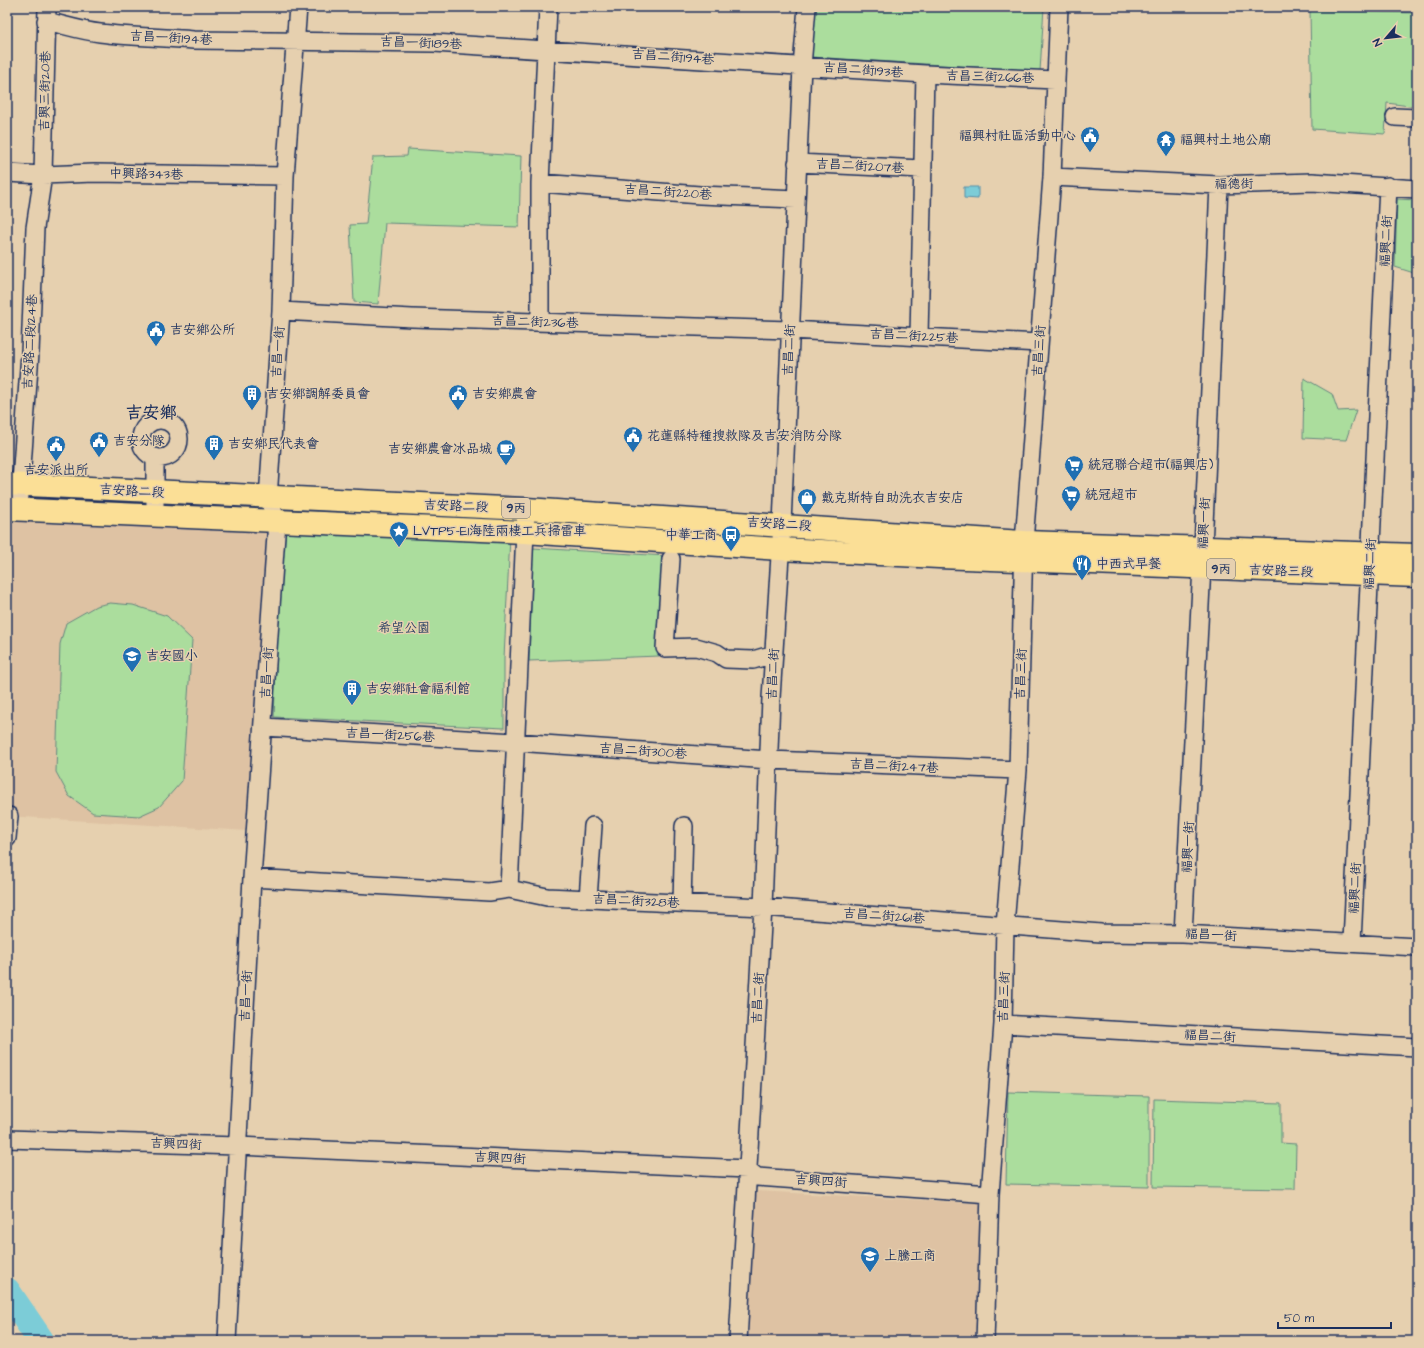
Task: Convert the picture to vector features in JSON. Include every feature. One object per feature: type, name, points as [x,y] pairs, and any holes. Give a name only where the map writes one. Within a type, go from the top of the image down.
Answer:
[{"type":"main road","name":"吉安路二段","points":[[14,485],[526,509],[782,524],[1024,551]]},
{"type":"main road","name":"吉安路二段","points":[[13,509],[156,514],[524,532],[780,549],[1024,551]]},
{"type":"main road","name":"吉安路三段","points":[[1024,551],[1203,547],[1371,552],[1417,555]]},
{"type":"main road","name":"吉安路三段","points":[[1024,551],[1202,569],[1370,573],[1417,576]]},
{"type":"street","name":"吉昌一街","points":[[227,1341],[252,878],[278,521],[268,498],[281,311],[285,176],[298,7]]},
{"type":"street","points":[[540,322],[540,183],[548,7]]},
{"type":"street","name":"吉昌二街","points":[[738,1341],[763,907],[774,654],[782,524],[797,163],[802,66],[807,7]]},
{"type":"street","name":"吉昌三街","points":[[985,1341],[990,1194],[1003,1024],[1005,925],[1018,770],[1024,551],[1052,177],[1059,7]]},
{"type":"street","name":"吉昌一街194巷","points":[[47,14],[99,33],[141,37],[161,36],[193,40],[296,40]]},
{"type":"street","name":"吉興三街20巷","points":[[43,175],[47,14]]},
{"type":"street","name":"吉昌一街189巷","points":[[296,40],[434,42],[545,49]]},
{"type":"street","name":"吉昌二街194巷","points":[[545,49],[802,66]]},
{"type":"street","name":"吉昌二街193巷","points":[[802,66],[925,74]]},
{"type":"street","points":[[919,336],[925,74]]},
{"type":"street","name":"吉昌三街266巷","points":[[925,74],[1055,80]]},
{"type":"street","points":[[1395,117],[1417,118]]},
{"type":"street","name":"吉昌二街207巷","points":[[797,163],[922,169]]},
{"type":"street","name":"中興路343巷","points":[[7,173],[43,175],[102,173],[285,176]]},
{"type":"street","name":"吉安路二段124巷","points":[[13,509],[14,485],[30,353],[34,228],[43,175]]},
{"type":"street","name":"福德街","points":[[1052,177],[1219,185],[1312,182],[1417,189]]},
{"type":"street","name":"吉昌二街220巷","points":[[540,183],[700,195],[796,199]]},
{"type":"street","name":"福興一街","points":[[1183,934],[1202,569],[1219,185]]},
{"type":"street","name":"福興二街","points":[[1352,942],[1388,186]]},
{"type":"street","name":"吉昌二街236巷","points":[[281,311],[412,318],[790,330]]},
{"type":"street","name":"吉昌二街225巷","points":[[790,330],[1039,342]]},
{"type":"street","points":[[155,457],[156,514]]},
{"type":"street","points":[[252,878],[489,892],[509,888],[526,509]]},
{"type":"street","points":[[671,559],[665,648],[696,647],[718,653],[726,659],[753,660],[774,654]]},
{"type":"street","name":"吉昌一街256巷","points":[[264,727],[516,742]]},
{"type":"street","name":"吉昌二街300巷","points":[[516,742],[770,760]]},
{"type":"street","name":"吉昌二街247巷","points":[[770,760],[1018,770]]},
{"type":"street","points":[[7,838],[9,816]]},
{"type":"street","points":[[588,899],[593,826]]},
{"type":"street","points":[[682,903],[684,826]]},
{"type":"street","name":"吉昌二街328巷","points":[[509,888],[547,897],[763,907]]},
{"type":"street","name":"吉昌二街261巷","points":[[763,907],[1005,925]]},
{"type":"street","name":"福昌一街","points":[[1005,925],[1101,933],[1183,934],[1352,942],[1417,947]]},
{"type":"street","name":"福昌二街","points":[[1003,1024],[1417,1047]]},
{"type":"street","name":"吉興四街","points":[[7,1138],[237,1146],[747,1170],[757,1177],[990,1194]]},
{"type":"shaded area","name":"吉安國小","points":[[7,520],[266,531],[248,831],[7,816]]},
{"type":"shaded area","name":"上騰工商","points":[[756,1191],[993,1204],[987,1341],[746,1341]]},
{"type":"green space","points":[[813,7],[1044,7],[1040,71],[811,57]]},
{"type":"green space","points":[[1310,10],[1417,13],[1417,107],[1387,103],[1385,134],[1312,129]]},
{"type":"green space","points":[[408,149],[521,156],[519,227],[385,223],[378,304],[354,302],[350,225],[366,224],[373,157],[407,156]]},
{"type":"green space","points":[[1397,199],[1417,200],[1417,274],[1395,267]]},
{"type":"green space","points":[[1304,378],[1332,394],[1338,411],[1356,410],[1346,440],[1303,438]]},
{"type":"green space","name":"希望公園","points":[[282,525],[510,537],[504,658],[504,728],[274,717]]},
{"type":"green space","points":[[533,548],[667,556],[659,656],[529,661]]},
{"type":"green space","points":[[110,603],[133,605],[167,616],[192,640],[182,781],[159,807],[139,816],[93,813],[69,796],[56,772],[60,644],[66,623],[96,606]]},
{"type":"green space","points":[[1008,1092],[1149,1096],[1149,1187],[1006,1184]]},
{"type":"green space","points":[[1154,1099],[1281,1103],[1281,1143],[1296,1144],[1295,1189],[1153,1187]]},
{"type":"water","points":[[964,187],[978,187],[978,199],[964,198]]},
{"type":"waterway","points":[[7,1291],[41,1341]]},
{"type":"place","name":"福興村社區活動中心","points":[[1090,153]]},
{"type":"place","name":"福興村土地公廟","points":[[1166,157]]},
{"type":"place","name":"吉安鄉公所","points":[[156,347]]},
{"type":"place","name":"吉安鄉調解委員會","points":[[252,411]]},
{"type":"place","name":"吉安鄉農會","points":[[458,411]]},
{"type":"place","name":"花蓮縣特種搜救隊及吉安消防分隊","points":[[633,453]]},
{"type":"place","name":"吉安分隊","points":[[99,458]]},
{"type":"place","name":"吉安鄉民代表會","points":[[214,461]]},
{"type":"place","name":"吉安派出所","points":[[56,462]]},
{"type":"place","name":"吉安鄉農會冰品城","points":[[506,466]]},
{"type":"place","name":"統冠聯合超市(福興店)","points":[[1074,482]]},
{"type":"place","name":"統冠超市","points":[[1071,512]]},
{"type":"place","name":"戴克斯特自助洗衣吉安店","points":[[807,515]]},
{"type":"place","name":"LVTP5-E1海陸兩棲工兵掃雷車","points":[[399,548]]},
{"type":"place","name":"中華工商","points":[[731,552]]},
{"type":"place","name":"中西式早餐","points":[[1082,581]]},
{"type":"place","name":"吉安國小","points":[[132,673]]},
{"type":"place","name":"吉安鄉社會福利館","points":[[352,706]]},
{"type":"place","name":"上騰工商","points":[[870,1273]]},
{"type":"district","name":"吉安鄉","points":[[151,413]]}]
